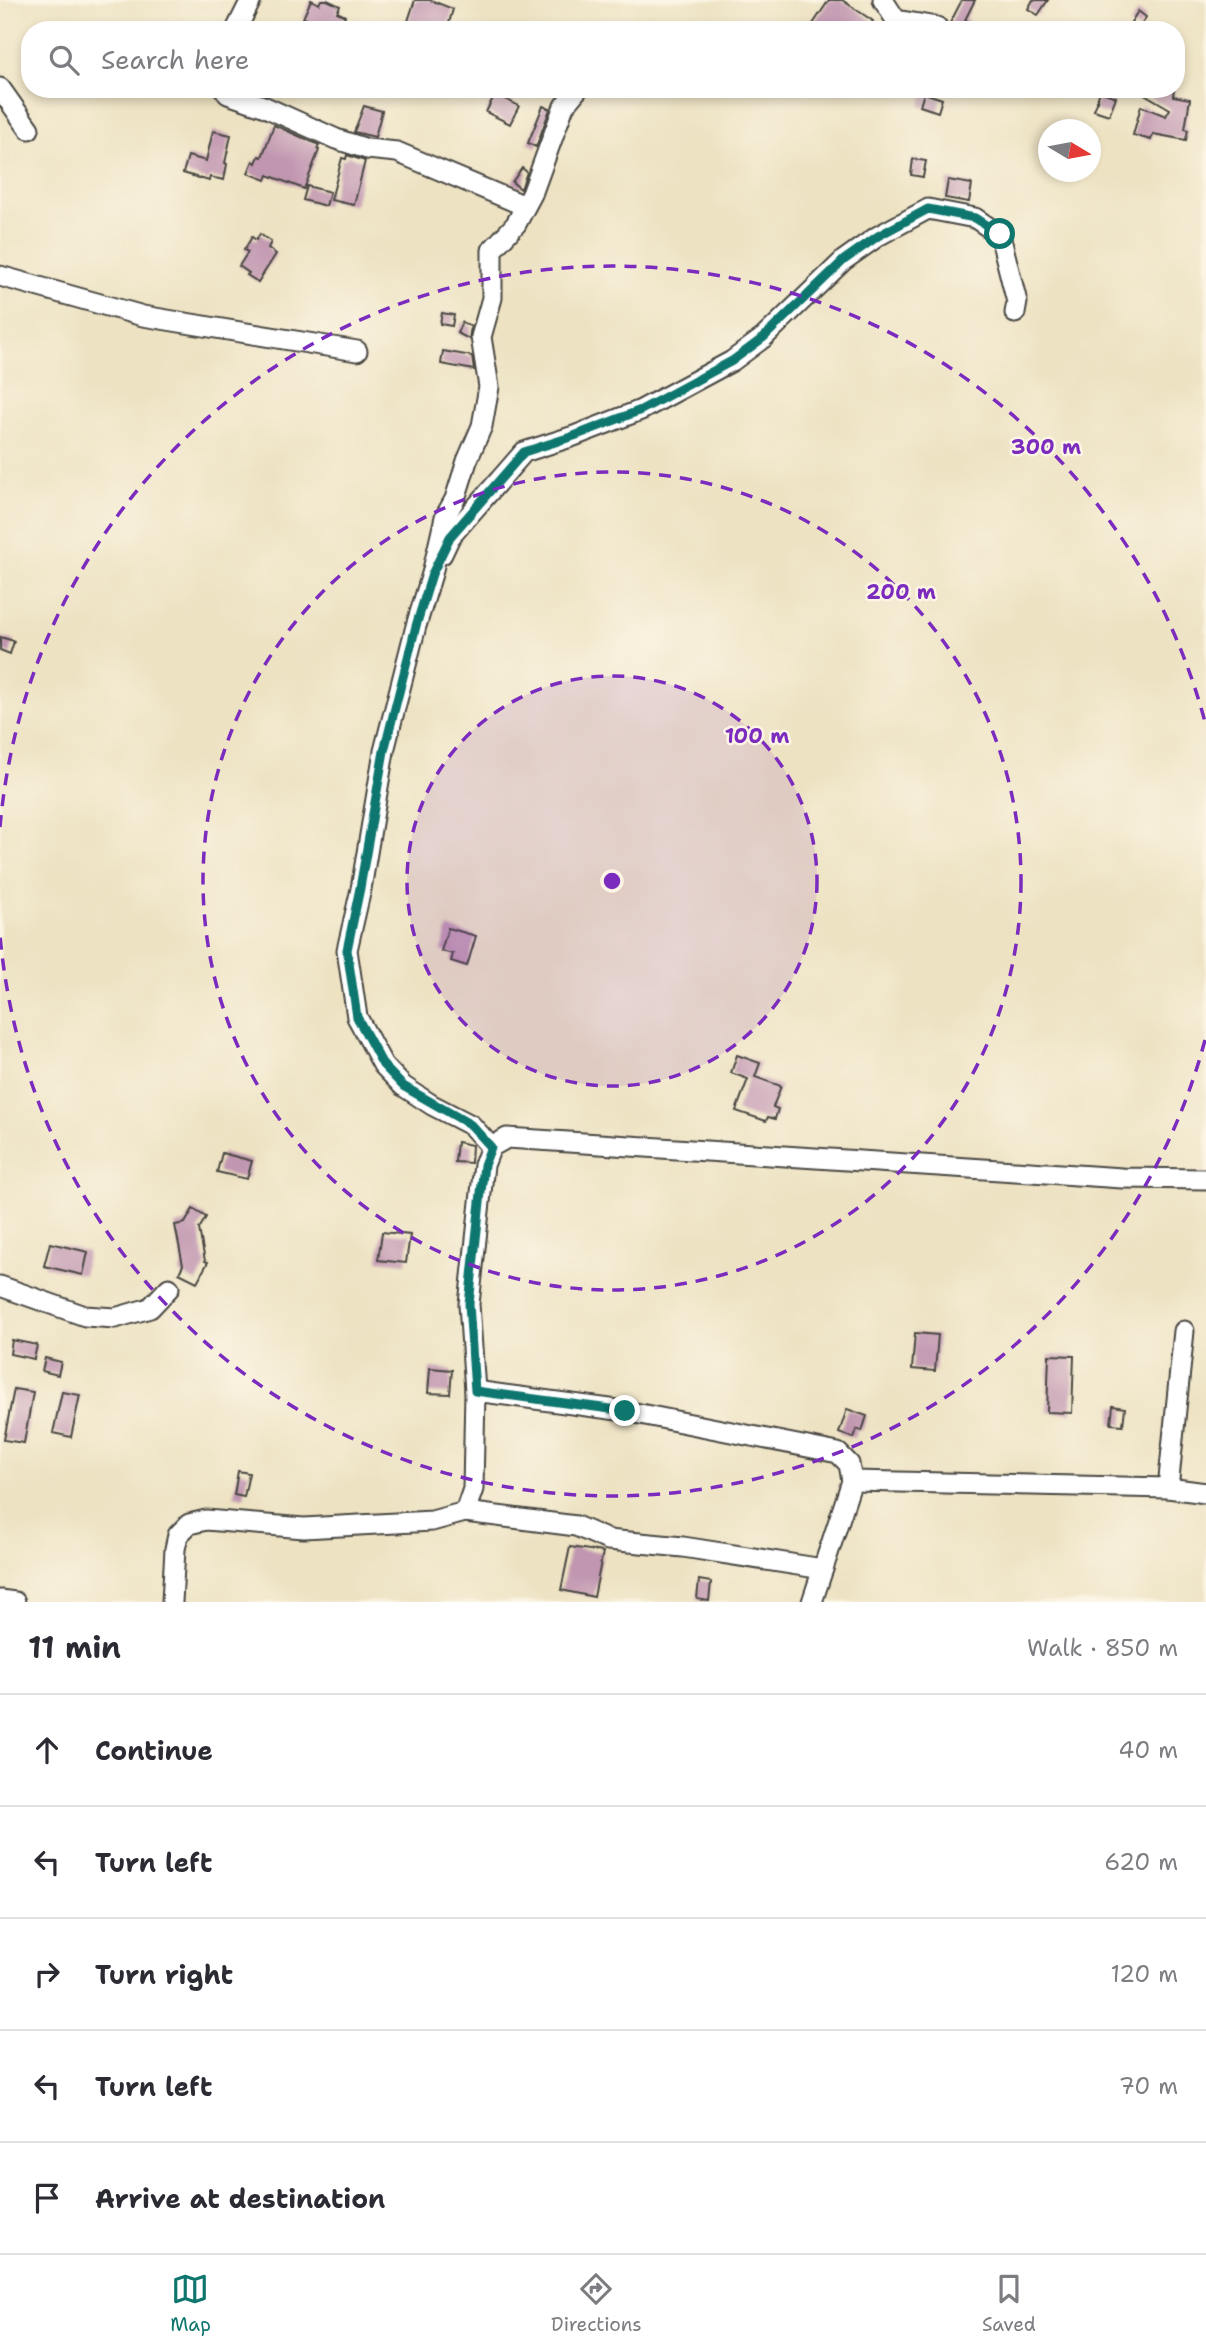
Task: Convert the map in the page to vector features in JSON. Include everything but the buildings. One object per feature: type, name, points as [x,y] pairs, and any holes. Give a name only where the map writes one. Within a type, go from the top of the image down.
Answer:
[{"type":"street","points":[[240,21],[251,0]]},
{"type":"street","points":[[883,0],[896,20],[902,21]]},
{"type":"street","points":[[0,88],[29,129]]},
{"type":"street","points":[[240,98],[336,139],[367,149],[397,152],[525,206]]},
{"type":"street","points":[[491,1147],[471,1125],[403,1086],[383,1065],[357,1017],[347,950],[384,751],[432,574],[444,517],[455,499],[482,426],[489,387],[481,337],[492,298],[492,250],[516,224],[532,194],[564,106],[571,98]]},
{"type":"street","points":[[432,574],[450,537],[524,452],[641,410],[732,361],[763,338],[844,260],[878,236],[928,209],[975,218],[1000,234],[1017,302],[1015,313]]},
{"type":"street","points":[[0,275],[143,316],[357,351]]},
{"type":"street","points":[[465,1512],[472,1489],[475,1391],[469,1304],[484,1165],[491,1147],[507,1138],[1122,1178],[1206,1179]]},
{"type":"street","points":[[0,1286],[85,1316],[115,1318],[150,1308],[169,1288]]},
{"type":"street","points":[[1168,1488],[1184,1331]]},
{"type":"street","points":[[475,1391],[625,1411],[838,1453],[849,1464],[852,1481],[812,1602]]},
{"type":"street","points":[[852,1481],[1168,1488],[1206,1493]]},
{"type":"street","points":[[172,1602],[178,1535],[190,1524],[206,1520],[304,1528],[432,1521],[465,1512],[576,1526],[608,1540],[683,1547],[823,1569]]},
{"type":"street","points":[[0,1600],[15,1602]]},
{"type":"route","points":[[625,1411],[475,1391],[469,1304],[484,1165],[491,1147],[471,1125],[403,1086],[383,1065],[357,1017],[347,950],[384,751],[432,574],[450,537],[524,452],[641,410],[732,361],[763,338],[844,260],[878,236],[928,209],[975,218],[1000,234]]}]
